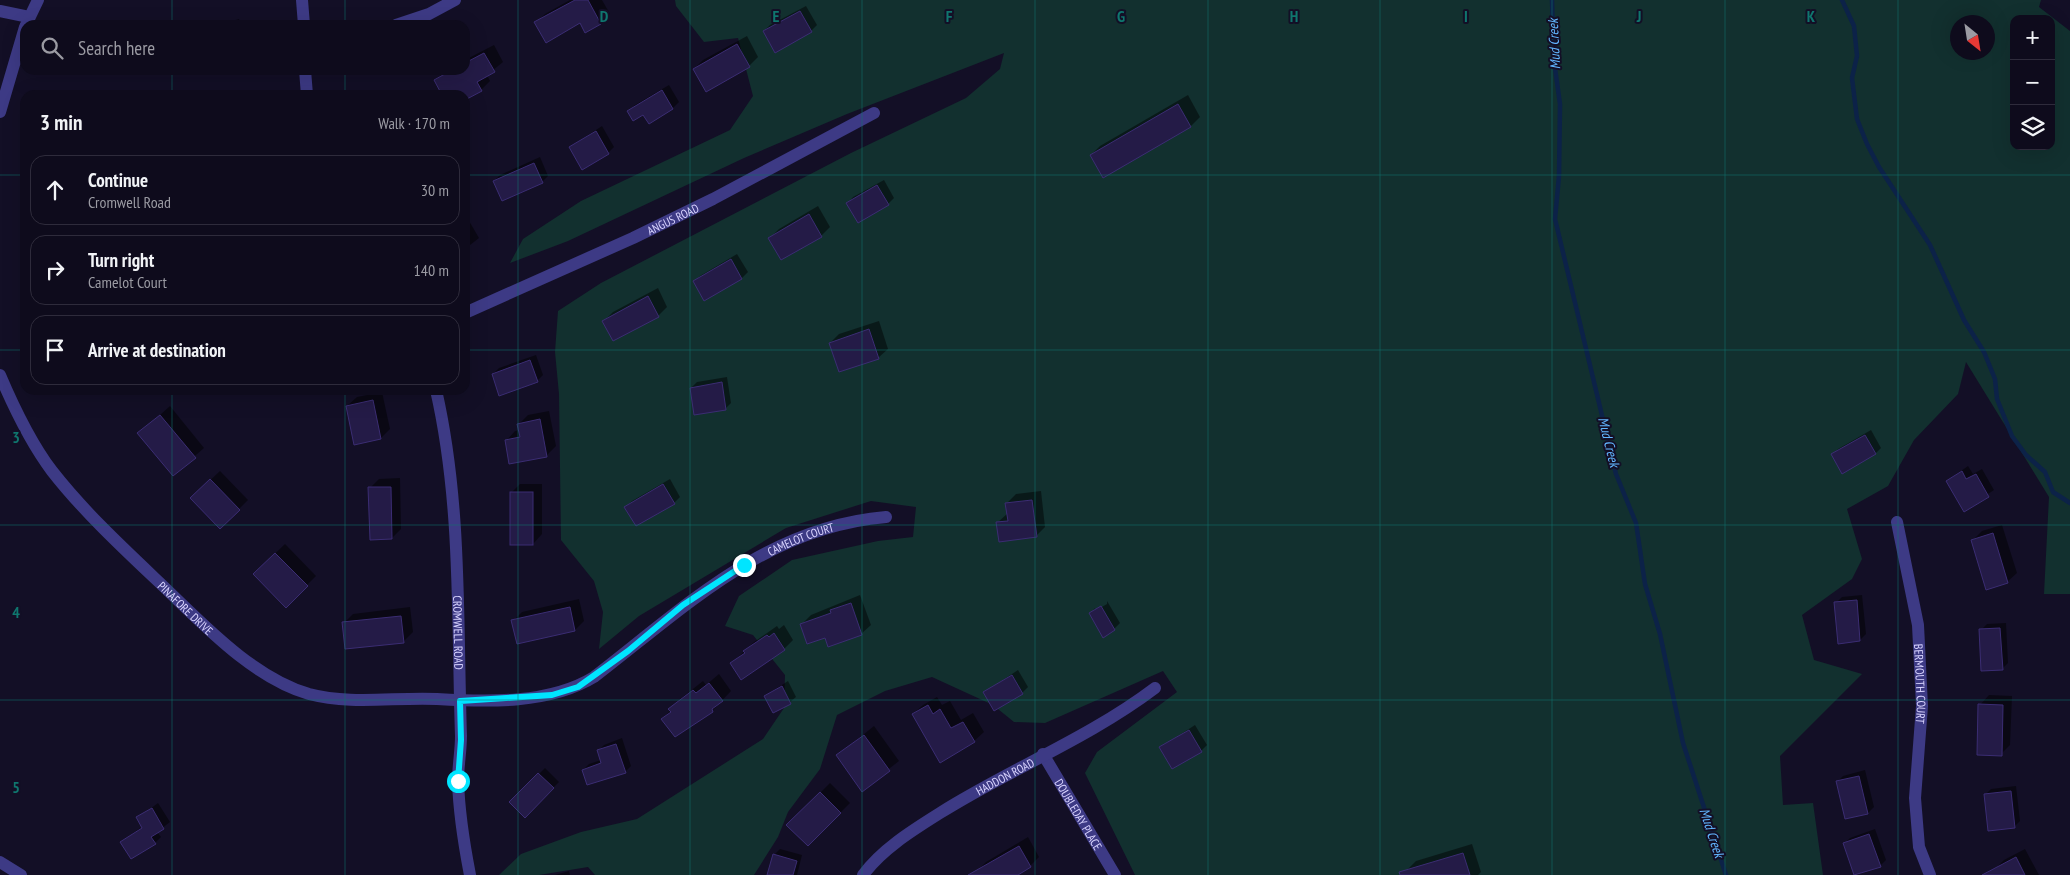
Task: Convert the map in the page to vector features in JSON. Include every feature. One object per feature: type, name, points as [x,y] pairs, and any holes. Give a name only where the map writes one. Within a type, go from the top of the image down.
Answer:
[{"type":"street","points":[[28,20],[38,0]]},
{"type":"street","points":[[302,0],[304,20]]},
{"type":"street","points":[[411,20],[429,14],[455,0]]},
{"type":"street","points":[[0,11],[20,20]]},
{"type":"street","points":[[0,112],[20,44]]},
{"type":"street","points":[[305,75],[307,90]]},
{"type":"street","name":"ANGUS ROAD","points":[[470,311],[712,199],[874,113]]},
{"type":"street","name":"PINAFORE DRIVE","points":[[0,375],[13,406],[39,452],[73,496],[96,521],[181,603],[260,670],[280,683],[310,694],[350,700],[460,701]]},
{"type":"street","name":"CROMWELL ROAD","points":[[437,395],[450,458],[454,509],[461,740],[458,781],[470,875]]},
{"type":"street","name":"CAMELOT COURT","points":[[460,701],[552,695],[578,687],[715,582],[780,545],[806,533],[886,517]]},
{"type":"street","name":"BERMOUTH COURT","points":[[1897,522],[1918,625],[1922,706],[1915,798],[1919,847],[1930,875]]},
{"type":"street","name":"HADDON ROAD","points":[[863,875],[872,863],[928,820],[967,796],[1117,714],[1155,688]]},
{"type":"street","name":"DOUBLEDAY PLACE","points":[[1043,754],[1115,875]]},
{"type":"street","points":[[0,862],[21,875]]},
{"type":"green space","points":[[675,0],[2041,0],[2039,7],[2049,15],[2010,15],[2010,150],[2055,150],[2055,19],[2070,31],[2070,594],[2044,594],[2049,497],[1966,362],[1958,394],[1914,440],[1888,486],[1847,509],[1862,559],[1852,579],[1802,615],[1814,660],[1862,674],[1780,756],[1783,805],[1813,803],[1823,875],[1135,875],[1085,773],[1097,752],[1177,692],[1163,671],[1045,723],[1014,722],[993,705],[932,677],[885,691],[837,715],[820,769],[788,812],[778,837],[754,875],[595,875],[588,867],[539,875],[499,875],[521,854],[581,832],[637,819],[763,739],[784,708],[785,675],[753,635],[725,626],[739,596],[792,560],[878,541],[913,537],[916,507],[871,501],[786,528],[639,616],[599,649],[603,612],[594,581],[561,540],[559,394],[555,352],[558,311],[601,283],[851,153],[966,98],[1000,69],[1004,53],[847,114],[744,158],[568,241],[510,263],[523,239],[581,201],[730,130],[753,96],[738,38],[704,42],[676,6]]},
{"type":"building","points":[[575,0],[588,0],[601,24],[585,33],[580,23],[546,43],[534,22]]},
{"type":"building","points":[[800,11],[812,32],[775,53],[763,31]]},
{"type":"building","points":[[737,44],[750,67],[706,92],[693,69]]},
{"type":"building","points":[[484,53],[495,72],[477,82],[482,91],[470,97],[470,90],[439,90],[434,80],[443,75],[470,75],[470,60]]},
{"type":"building","points":[[662,90],[673,109],[649,124],[643,115],[633,121],[627,111]]},
{"type":"building","points":[[1178,104],[1191,127],[1103,178],[1090,155]]},
{"type":"building","points":[[596,131],[609,154],[582,170],[569,147]]},
{"type":"building","points":[[534,163],[543,183],[502,201],[493,181]]},
{"type":"building","points":[[877,185],[889,205],[858,223],[846,203]]},
{"type":"building","points":[[809,214],[822,237],[781,260],[768,238]]},
{"type":"building","points":[[731,259],[742,279],[704,301],[693,281]]},
{"type":"building","points":[[648,296],[659,317],[613,341],[602,321]]},
{"type":"building","points":[[869,329],[879,359],[839,372],[829,343]]},
{"type":"building","points":[[530,360],[538,382],[499,396],[492,374]]},
{"type":"building","points":[[722,382],[726,410],[694,415],[690,388]]},
{"type":"building","points":[[373,400],[381,439],[354,445],[346,406]]},
{"type":"building","points":[[160,415],[196,458],[173,476],[137,433]]},
{"type":"building","points":[[540,419],[547,457],[509,464],[505,440],[520,437],[517,424]]},
{"type":"building","points":[[1865,435],[1876,454],[1842,474],[1831,454]]},
{"type":"building","points":[[1962,471],[1966,479],[1976,474],[1989,497],[1964,512],[1946,481]]},
{"type":"building","points":[[210,479],[240,510],[220,529],[190,498]]},
{"type":"building","points":[[663,484],[675,504],[636,526],[624,507]]},
{"type":"building","points":[[368,487],[391,487],[392,539],[370,540]]},
{"type":"building","points":[[510,492],[533,492],[533,545],[510,545]]},
{"type":"building","points":[[1032,500],[1037,537],[999,542],[996,522],[1008,521],[1005,503]]},
{"type":"building","points":[[1993,533],[2008,583],[1986,590],[1971,540]]},
{"type":"building","points":[[275,553],[308,586],[286,608],[253,574]]},
{"type":"building","points":[[1857,600],[1860,641],[1838,644],[1834,602]]},
{"type":"building","points":[[851,603],[862,635],[828,647],[825,638],[807,644],[800,624],[831,613],[830,610]]},
{"type":"building","points":[[1101,606],[1115,630],[1103,638],[1089,613]]},
{"type":"building","points":[[570,607],[575,631],[517,644],[511,620]]},
{"type":"building","points":[[401,616],[404,643],[345,649],[342,622]]},
{"type":"building","points":[[2000,628],[2003,670],[1981,671],[1979,629]]},
{"type":"building","points":[[774,633],[785,650],[741,680],[730,663],[745,653],[743,651],[767,635],[769,637]]},
{"type":"building","points":[[1012,675],[1023,694],[994,711],[983,692]]},
{"type":"building","points":[[709,683],[723,701],[712,709],[713,712],[675,737],[661,719],[671,712],[668,709],[693,690],[696,693]]},
{"type":"building","points":[[782,686],[791,704],[773,713],[764,696]]},
{"type":"building","points":[[1978,704],[2003,705],[2002,756],[1977,755]]},
{"type":"building","points":[[928,705],[933,714],[940,709],[951,728],[963,722],[975,742],[940,763],[912,714]]},
{"type":"building","points":[[1189,730],[1202,752],[1172,769],[1159,747]]},
{"type":"building","points":[[864,735],[890,771],[862,792],[836,755]]},
{"type":"building","points":[[616,744],[626,773],[587,785],[582,770],[601,763],[597,750]]},
{"type":"building","points":[[538,773],[554,788],[525,818],[509,802]]},
{"type":"building","points":[[1859,776],[1868,814],[1845,819],[1836,781]]},
{"type":"building","points":[[2011,791],[2015,828],[1988,831],[1984,794]]},
{"type":"building","points":[[820,792],[841,813],[808,846],[786,825]]},
{"type":"building","points":[[152,808],[164,829],[151,837],[156,844],[131,859],[120,842],[142,828],[136,817]]},
{"type":"building","points":[[1869,834],[1881,867],[1854,875],[1843,843]]},
{"type":"building","points":[[1019,846],[1031,867],[1018,875],[968,875]]},
{"type":"building","points":[[1463,853],[1470,875],[1400,875],[1399,872]]},
{"type":"building","points":[[773,854],[797,861],[793,875],[767,875]]},
{"type":"building","points":[[2016,857],[2025,875],[1982,875]]},
{"type":"waterway","name":"Mud Creek","points":[[1552,0],[1554,61],[1560,104],[1559,176],[1555,219],[1616,474],[1636,523],[1645,584],[1660,634],[1683,743],[1726,875]]},
{"type":"waterway","points":[[1842,0],[1854,26],[1857,56],[1852,78],[1857,119],[1867,144],[1879,167],[1930,245],[1964,320],[1984,352],[1995,379],[1997,399],[2012,436],[2026,455],[2045,472],[2053,492],[2070,503]]},
{"type":"route","points":[[458,781],[461,740],[460,701],[532,698],[552,695],[578,687],[628,651],[683,605],[715,582],[744,565]]}]
